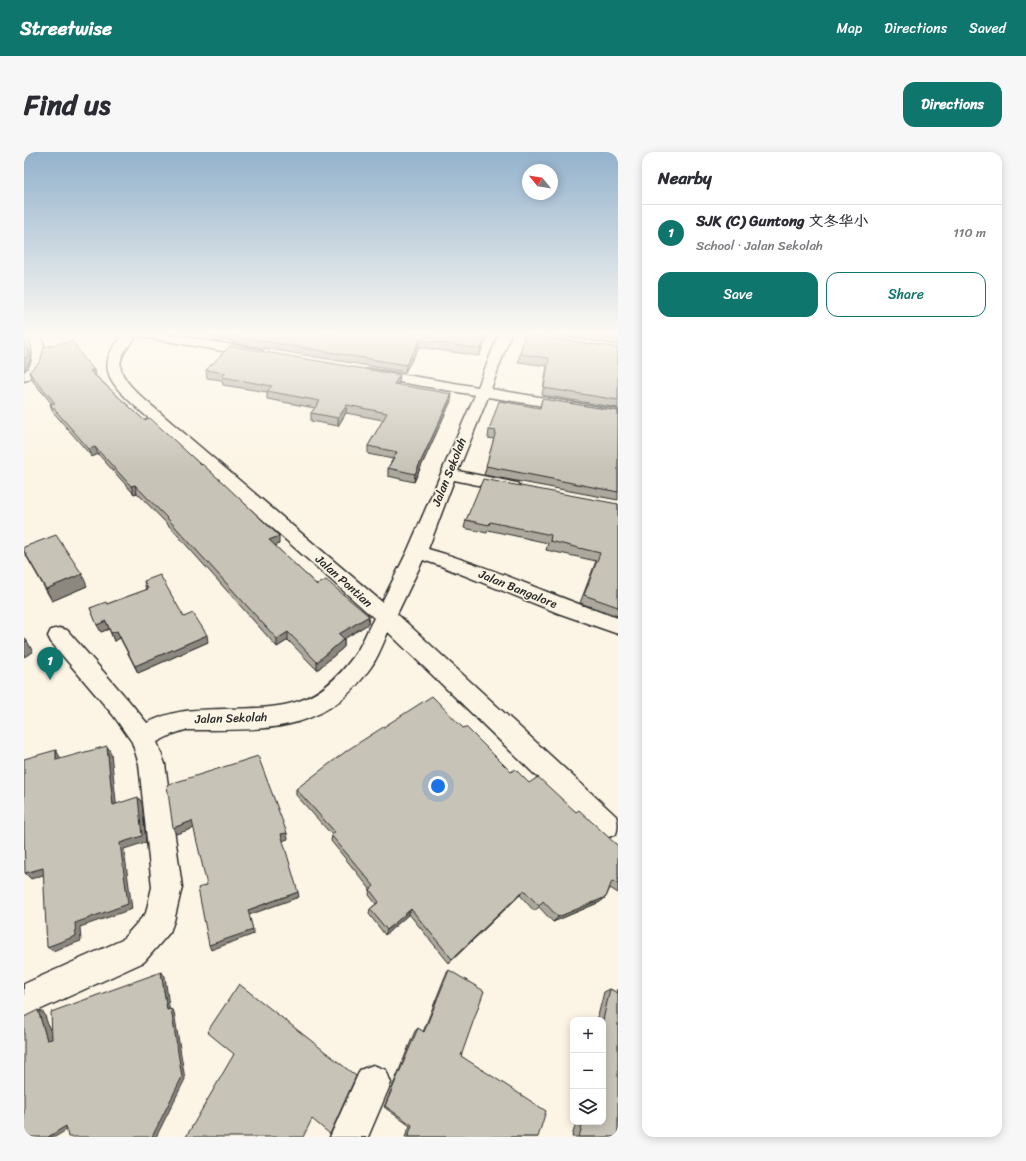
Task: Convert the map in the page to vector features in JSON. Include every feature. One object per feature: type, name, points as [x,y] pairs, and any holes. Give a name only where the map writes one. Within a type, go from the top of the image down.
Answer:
[{"type":"street","name":"Jalan Pontian","points":[[118,379],[123,387],[150,412],[386,618],[606,825]]},
{"type":"street","points":[[405,379],[618,414]]},
{"type":"street","name":"Jalan Sekolah","points":[[143,737],[168,725],[185,720],[264,719],[302,712],[324,701],[342,686],[363,661],[386,618],[417,552],[488,379]]},
{"type":"street","points":[[448,474],[525,489]]},
{"type":"street","name":"Jalan Bangalore","points":[[417,552],[448,561],[566,608],[618,626]]},
{"type":"street","points":[[24,1001],[133,951],[159,921],[167,887],[152,764],[143,737],[121,708],[59,636]]},
{"type":"street","points":[[349,1137],[373,1083]]},
{"type":"building","points":[[35,379],[99,379],[144,420],[150,418],[201,465],[202,464],[221,481],[279,536],[269,540],[317,585],[326,580],[369,616],[339,634],[344,639],[317,662],[288,632],[277,639],[169,520],[135,485],[131,486],[95,447],[89,449],[50,404],[55,403]]},
{"type":"building","points":[[233,379],[397,379],[394,384],[452,394],[415,474],[388,468],[397,452],[368,446],[387,413],[347,405],[338,418],[311,413],[320,401],[267,391],[272,386]]},
{"type":"building","points":[[546,379],[618,379],[618,400],[544,388]]},
{"type":"building","points":[[542,399],[618,411],[618,492],[486,466],[496,431],[489,430],[499,401],[540,408]]},
{"type":"building","points":[[483,479],[618,504],[618,607],[584,595],[600,553],[550,541],[551,535],[490,522],[489,525],[466,520]]},
{"type":"building","points":[[56,535],[82,574],[46,589],[24,551],[24,547]]},
{"type":"building","points":[[160,575],[184,617],[193,613],[207,635],[135,666],[117,631],[111,633],[106,621],[97,625],[90,608],[106,602],[107,604],[148,589],[144,581]]},
{"type":"building","points":[[432,696],[463,728],[466,727],[511,772],[515,769],[529,783],[538,777],[576,812],[579,810],[618,846],[618,884],[612,881],[606,897],[558,917],[543,901],[539,906],[524,890],[452,959],[411,909],[387,930],[370,909],[379,902],[370,890],[374,886],[331,835],[335,832],[296,789],[349,749]]},
{"type":"building","points":[[107,746],[113,805],[138,797],[142,836],[120,843],[128,904],[75,923],[76,936],[47,947],[43,868],[25,873],[24,759],[56,750],[56,760]]},
{"type":"building","points":[[258,756],[287,833],[281,834],[298,892],[248,910],[253,930],[209,945],[198,888],[207,885],[192,821],[173,828],[167,785]]},
{"type":"building","points":[[449,970],[484,991],[461,1056],[546,1111],[538,1137],[408,1137],[412,1125],[385,1106],[418,1028],[424,1032]]},
{"type":"building","points":[[161,972],[167,1010],[171,1009],[182,1077],[152,1137],[68,1137],[66,1126],[48,1137],[24,1137],[24,1017],[38,1010],[47,1040],[52,1039],[51,1012]]},
{"type":"building","points":[[239,984],[356,1076],[330,1134],[312,1119],[303,1137],[186,1137],[234,1054],[207,1032]]},
{"type":"building","points":[[610,989],[618,993],[618,1137],[579,1137],[582,1125],[606,1125],[606,1017],[604,1017]]},
{"type":"place","name":"SJK (C) Guntong 文冬华小","points":[[50,680]]}]
